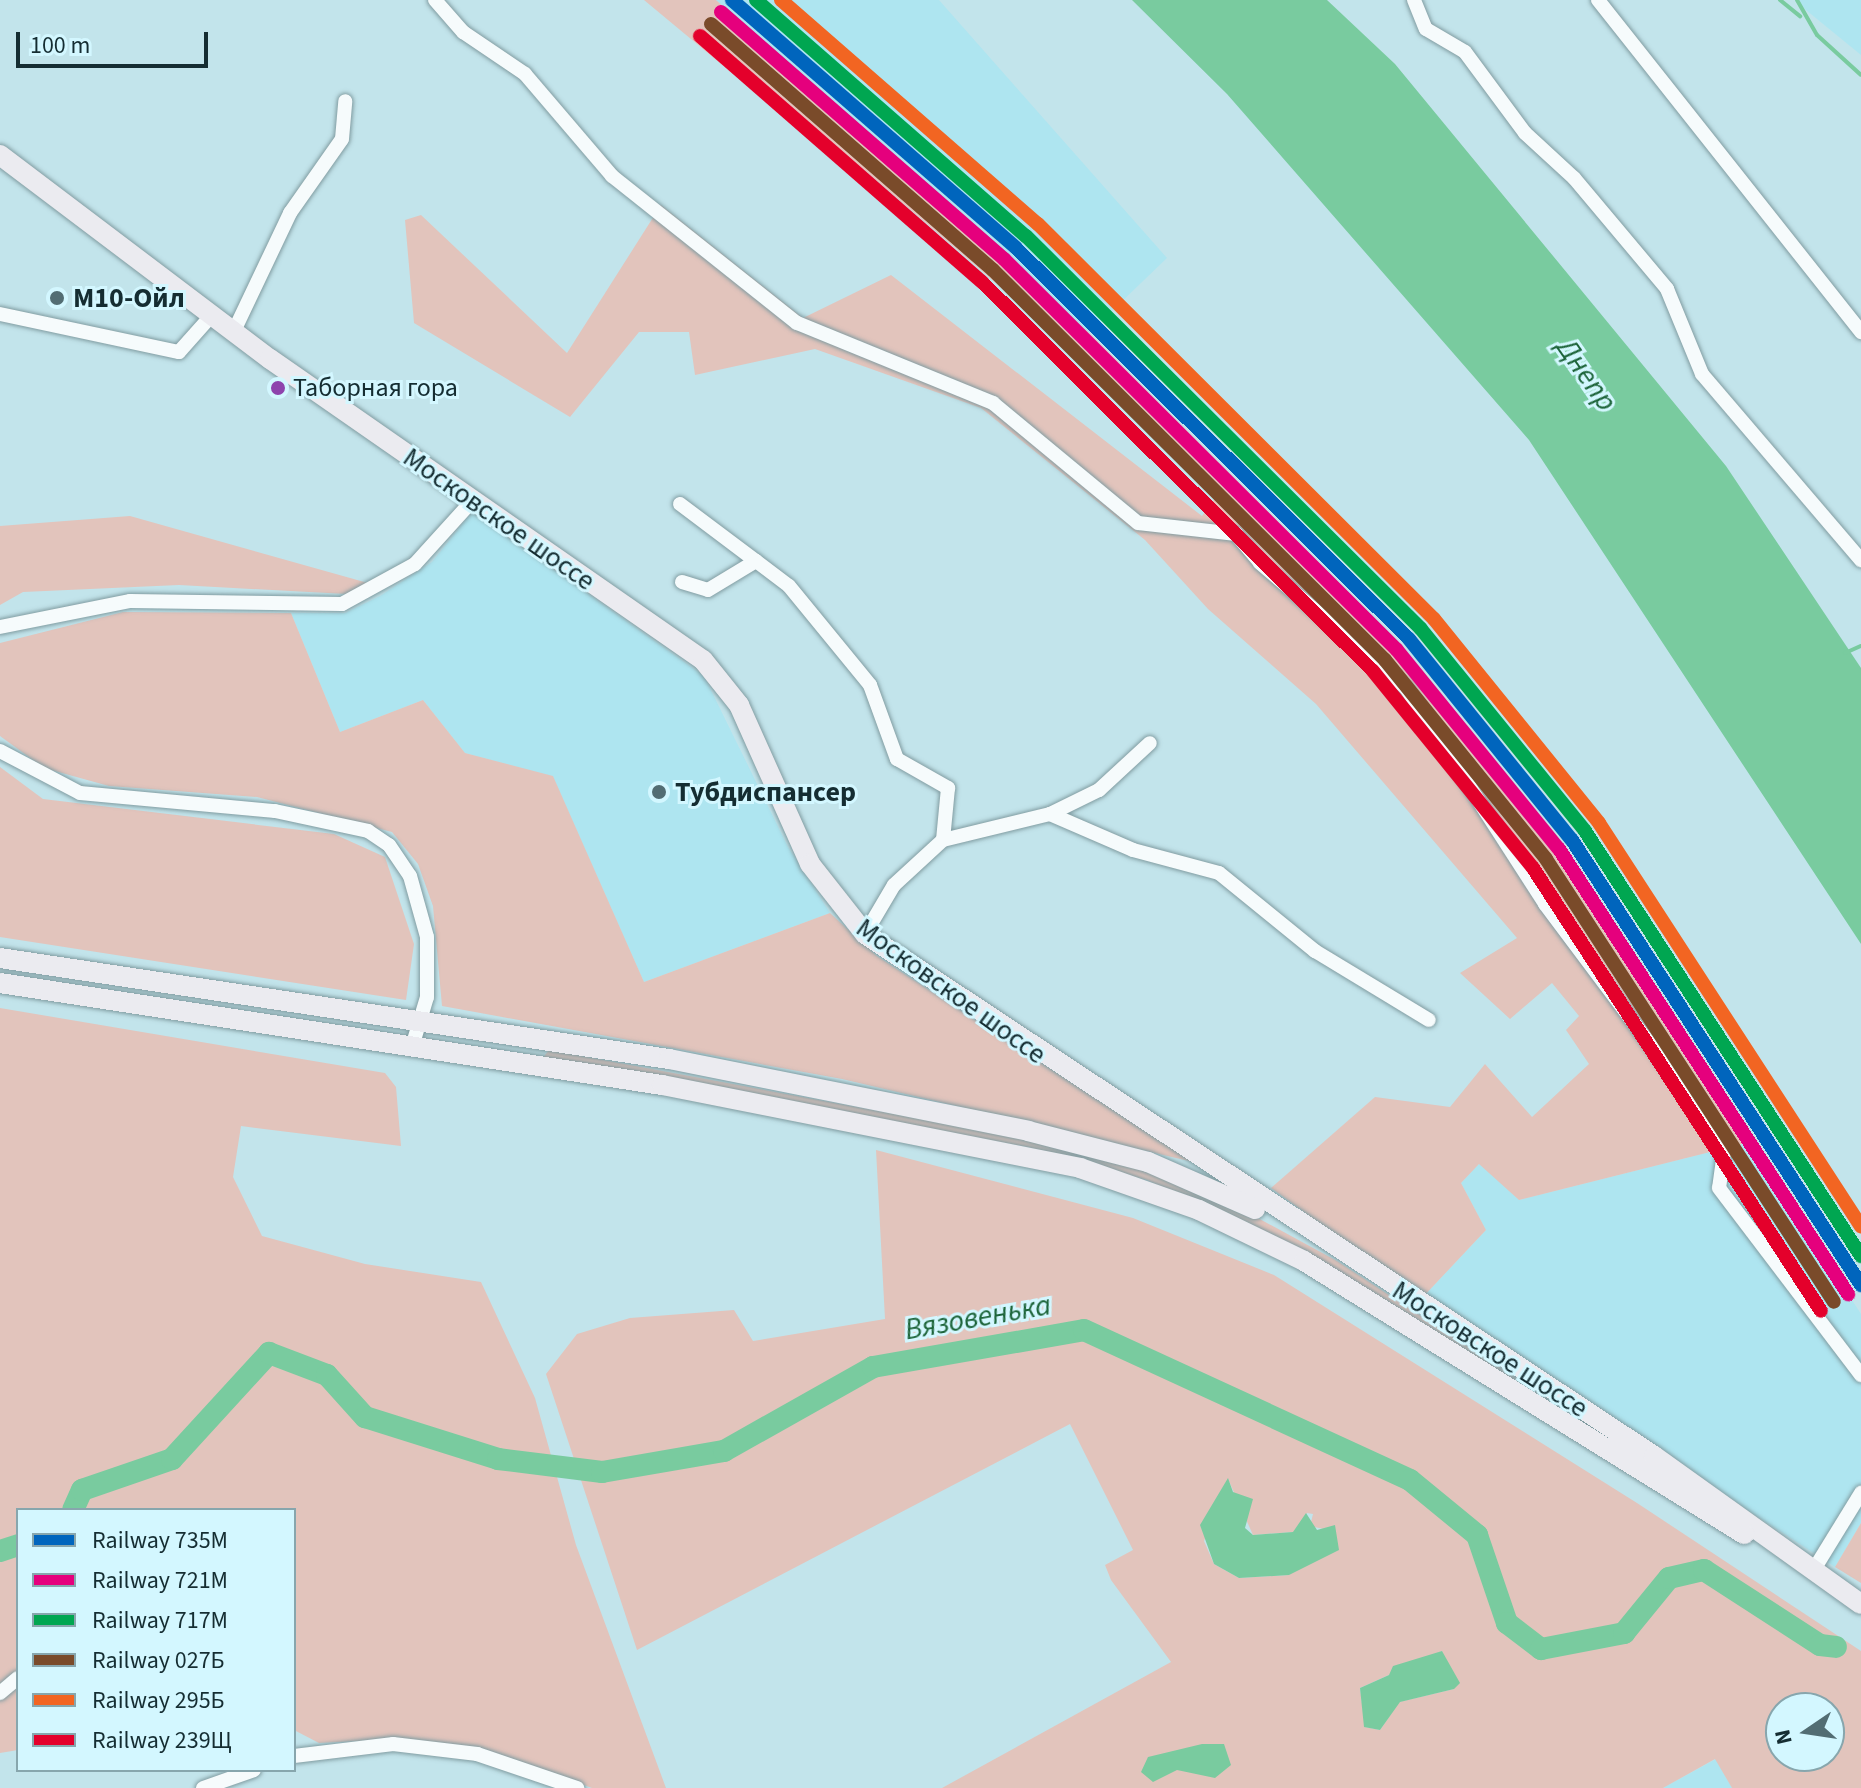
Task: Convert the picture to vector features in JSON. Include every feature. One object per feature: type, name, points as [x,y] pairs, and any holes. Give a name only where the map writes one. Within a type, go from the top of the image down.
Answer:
[{"type":"main road","name":"Московское шоссе","points":[[0,155],[234,331],[703,660],[739,705],[810,864],[865,934],[1654,1456],[1861,1604]]},
{"type":"main road","points":[[0,958],[669,1059],[1084,1144],[1195,1180],[1338,1249]]},
{"type":"main road","points":[[0,983],[412,1047],[904,1130],[1145,1189],[1304,1261],[1682,1501],[1808,1568]]},
{"type":"street","points":[[435,0],[463,32],[525,74],[612,176],[797,323],[993,403],[1138,523],[1236,534],[1260,563],[1406,688],[1545,904],[1725,1145],[1719,1188],[1861,1375]]},
{"type":"street","points":[[1414,0],[1426,29],[1465,52],[1525,133],[1574,178],[1667,289],[1702,374],[1861,560]]},
{"type":"street","points":[[1598,0],[1861,332]]},
{"type":"street","points":[[234,331],[290,213],[342,139],[345,101]]},
{"type":"street","points":[[0,314],[179,352],[212,315]]},
{"type":"street","points":[[0,627],[130,601],[342,604],[415,564],[473,500]]},
{"type":"street","points":[[680,504],[789,586],[856,665],[897,759],[948,788],[943,840]]},
{"type":"street","points":[[682,582],[708,590],[756,561]]},
{"type":"street","points":[[865,934],[894,885],[943,840],[1050,814],[1099,790],[1150,743]]},
{"type":"street","points":[[0,751],[80,793],[275,811],[368,831],[389,845],[419,905],[428,972],[421,1022],[412,1047]]},
{"type":"street","points":[[1050,814],[1133,850],[1219,873],[1315,951],[1429,1020]]},
{"type":"street","points":[[1808,1568],[1861,1493]]},
{"type":"street","points":[[0,1693],[16,1680]]},
{"type":"street","points":[[296,1741],[311,1749]]},
{"type":"street","points":[[296,1755],[311,1749],[393,1744],[477,1754],[577,1788]]},
{"type":"street","points":[[203,1788],[248,1772]]},
{"type":"shaded area","points":[[644,0],[716,0],[1089,333],[1403,651],[1550,836],[1750,1142],[1519,1200],[1479,1164],[1461,1183],[1486,1230],[1422,1298],[1271,1188],[1375,1097],[1450,1107],[1485,1064],[1532,1117],[1589,1064],[1566,1030],[1579,1016],[1552,983],[1510,1019],[1460,973],[1517,938],[1316,704],[1208,609],[1145,540],[981,408],[815,349],[695,375],[689,332],[639,332],[570,417],[414,323],[405,220],[421,215],[567,353],[661,205],[803,318],[891,275],[1202,516],[1219,493],[1075,351],[862,168],[815,142]]},
{"type":"shaded area","points":[[716,0],[939,0],[1167,258],[1089,333]]},
{"type":"shaded area","points":[[1795,0],[1861,0],[1861,55],[1795,1]]},
{"type":"shaded area","points":[[472,512],[704,676],[788,847],[830,913],[644,982],[553,777],[465,753],[423,700],[340,732],[291,613],[345,613],[380,596],[432,562]]},
{"type":"shaded area","points":[[130,516],[375,585],[346,594],[179,585],[23,592],[0,605],[0,526]]},
{"type":"shaded area","points":[[123,612],[291,613],[340,732],[423,700],[465,753],[553,776],[644,982],[830,913],[877,956],[1193,1162],[842,1079],[442,1006],[433,906],[418,864],[392,832],[257,797],[109,786],[44,768],[0,736],[0,643]]},
{"type":"shaded area","points":[[0,767],[43,799],[334,834],[385,857],[414,944],[406,1000],[0,937]]},
{"type":"shaded area","points":[[0,1008],[385,1073],[396,1087],[401,1146],[241,1126],[233,1177],[262,1236],[365,1264],[481,1282],[535,1398],[576,1545],[666,1788],[592,1788],[481,1748],[398,1739],[319,1743],[296,1731],[296,1508],[16,1508],[16,1750],[0,1753]]},
{"type":"shaded area","points":[[549,1050],[1029,1139],[1146,1171],[1245,1211],[1337,1261],[1651,1466],[1290,1244],[1147,1180],[1028,1147],[542,1059]]},
{"type":"shaded area","points":[[1750,1142],[1861,1314],[1861,1523],[1835,1567],[1422,1298],[1486,1230],[1461,1183],[1480,1163],[1519,1200]]},
{"type":"shaded area","points":[[876,1150],[1133,1218],[1274,1275],[1637,1503],[1861,1651],[1861,1788],[1732,1788],[1715,1759],[1663,1788],[942,1788],[1171,1662],[1111,1580],[1105,1565],[1133,1550],[1070,1424],[637,1650],[546,1374],[577,1334],[630,1318],[734,1310],[753,1341],[885,1319]],"holes":[[[1228,1479],[1253,1535],[1294,1532],[1307,1513],[1313,1514],[1310,1526],[1328,1530],[1289,1575],[1239,1578],[1214,1564],[1204,1541]],[[1442,1651],[1454,1689],[1399,1702],[1380,1730],[1365,1727],[1360,1688]]]},
{"type":"shaded area","points":[[1861,1523],[1861,1583],[1835,1567]]},
{"type":"shaded area","points":[[1716,1759],[1732,1788],[1663,1788]]},
{"type":"water","name":"Днепр","points":[[1132,0],[1327,0],[1395,64],[1726,466],[1861,668],[1861,944],[1529,440],[1227,94]]},
{"type":"water","points":[[1228,1478],[1233,1492],[1253,1499],[1245,1528],[1253,1535],[1293,1532],[1306,1513],[1317,1530],[1335,1525],[1339,1550],[1289,1575],[1239,1578],[1214,1564],[1200,1525]]},
{"type":"water","points":[[1442,1651],[1460,1683],[1454,1689],[1400,1702],[1380,1730],[1364,1727],[1360,1688],[1389,1675],[1393,1666]]},
{"type":"water","points":[[1202,1744],[1224,1744],[1231,1765],[1215,1778],[1177,1770],[1153,1782],[1141,1772],[1148,1757]]},
{"type":"waterway","points":[[1780,0],[1800,16]]},
{"type":"waterway","points":[[1797,0],[1817,35],[1861,75]]},
{"type":"waterway","points":[[1845,653],[1861,646]]},
{"type":"waterway","name":"Вязовенька","points":[[74,1508],[82,1490],[172,1459],[269,1353],[327,1375],[365,1417],[498,1459],[602,1472],[724,1451],[873,1367],[1084,1330],[1410,1480],[1477,1535],[1507,1623],[1541,1649],[1624,1633],[1669,1578],[1704,1570],[1820,1645],[1836,1647]]},
{"type":"waterway","name":"Вязовенька","points":[[0,1551],[16,1546]]},
{"type":"rail line","name":"735М","points":[[732,0],[1015,247],[1409,639],[1572,840],[1861,1285]]},
{"type":"rail line","name":"717М","points":[[756,0],[1026,236],[1421,629],[1585,831],[1861,1256]]},
{"type":"rail line","name":"295Б","points":[[781,0],[1038,224],[1434,619],[1599,823],[1861,1226]]},
{"type":"rail line","name":"721М","points":[[721,12],[1004,259],[1397,650],[1559,849],[1848,1294]]},
{"type":"rail line","name":"027Б","points":[[711,24],[993,270],[1385,660],[1546,859],[1834,1302]]},
{"type":"rail line","name":"239Щ","points":[[700,36],[982,282],[1373,671],[1533,868],[1821,1311]]},
{"type":"place","name":"М10-Ойл","points":[[57,298]]},
{"type":"place","name":"Таборная гора","points":[[278,388]]},
{"type":"place","name":"Тубдиспансер","points":[[659,792]]}]
